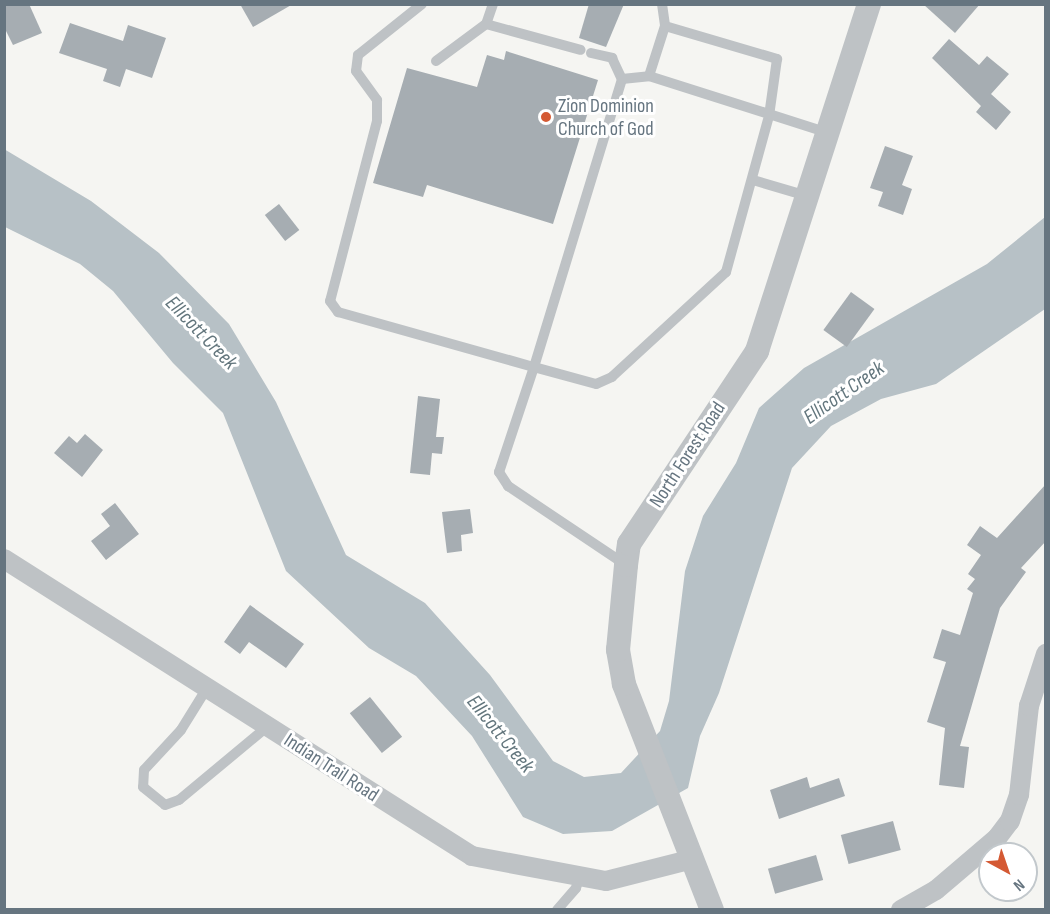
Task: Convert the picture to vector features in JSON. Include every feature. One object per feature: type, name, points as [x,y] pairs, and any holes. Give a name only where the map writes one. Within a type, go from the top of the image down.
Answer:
[{"type":"street","name":"North Forest Road","points":[[712,909],[689,860],[670,801],[634,717],[618,650],[629,544],[757,351],[869,4]]},
{"type":"street","name":"Indian Trail Road","points":[[4,559],[472,855],[606,881],[689,860]]},
{"type":"street","points":[[901,909],[936,890],[997,838],[1010,821],[1019,795],[1046,654]]},
{"type":"lane","points":[[422,4],[358,55],[356,71],[377,100],[377,121],[330,301],[338,312],[596,384],[629,363],[726,272],[769,116],[777,59],[665,26]]},
{"type":"lane","points":[[436,61],[486,24],[493,4]]},
{"type":"lane","points":[[649,76],[665,26],[662,4]]},
{"type":"lane","points":[[486,24],[612,58],[622,79],[534,367],[499,472],[508,486],[626,565]]},
{"type":"lane","points":[[622,79],[649,76],[769,116],[829,133]]},
{"type":"lane","points":[[753,180],[808,196]]},
{"type":"lane","points":[[207,688],[181,730],[144,770],[143,787],[165,805],[178,800],[267,727]]},
{"type":"lane","points":[[557,909],[576,888],[580,876]]},
{"type":"water","name":"Ellicott Creek","points":[[4,149],[91,201],[159,253],[229,324],[276,402],[346,555],[425,603],[490,675],[553,761],[584,777],[621,773],[660,731],[669,701],[685,571],[703,516],[736,463],[759,408],[804,368],[987,264],[1045,217],[1045,309],[936,384],[881,399],[831,426],[792,468],[719,693],[700,736],[688,788],[612,831],[563,834],[523,817],[472,736],[416,676],[369,648],[286,571],[223,413],[173,363],[113,291],[80,264],[5,227]]},
{"type":"building","points":[[4,4],[29,4],[42,33],[13,45],[4,27]]},
{"type":"building","points":[[240,4],[293,4],[253,27]]},
{"type":"building","points":[[589,4],[624,4],[606,47],[579,38]]},
{"type":"building","points":[[923,4],[980,4],[955,33]]},
{"type":"building","points":[[70,23],[123,41],[128,25],[166,38],[152,78],[126,69],[120,87],[103,81],[107,69],[59,53]]},
{"type":"building","points":[[949,39],[979,65],[987,56],[1009,74],[991,94],[1011,112],[996,130],[976,112],[981,106],[932,58]]},
{"type":"building","points":[[506,51],[598,80],[553,224],[427,185],[423,197],[373,183],[407,68],[477,87],[487,55],[504,60]]},
{"type":"building","points":[[885,146],[913,156],[902,185],[912,189],[903,215],[878,206],[883,192],[870,188]]},
{"type":"building","points":[[279,204],[299,230],[285,241],[265,215]]},
{"type":"building","points":[[851,292],[874,309],[847,347],[823,330]]},
{"type":"building","points":[[418,396],[440,399],[436,437],[444,437],[442,454],[432,453],[430,475],[410,473]]},
{"type":"building","points":[[85,434],[103,450],[82,477],[54,453],[69,436],[77,443]]},
{"type":"building","points":[[1046,484],[1046,541],[1021,568],[1026,572],[1000,608],[960,746],[969,747],[964,788],[939,785],[945,728],[927,722],[946,662],[933,658],[942,629],[960,635],[973,593],[967,589],[975,579],[968,574],[981,555],[967,545],[980,526],[997,538]]},
{"type":"building","points":[[115,503],[139,534],[106,560],[91,541],[110,526],[101,514]]},
{"type":"building","points":[[470,509],[473,533],[461,535],[462,551],[447,553],[442,512]]},
{"type":"building","points":[[250,605],[304,644],[286,668],[249,642],[240,654],[224,642]]},
{"type":"building","points":[[370,697],[402,737],[382,753],[350,713]]},
{"type":"building","points":[[807,777],[810,788],[839,778],[845,796],[779,819],[770,790]]},
{"type":"building","points":[[893,821],[901,850],[849,864],[841,835]]},
{"type":"building","points":[[816,855],[823,880],[775,894],[768,869]]},
{"type":"place","name":"Zion Dominion Church of God","points":[[546,117]]}]
